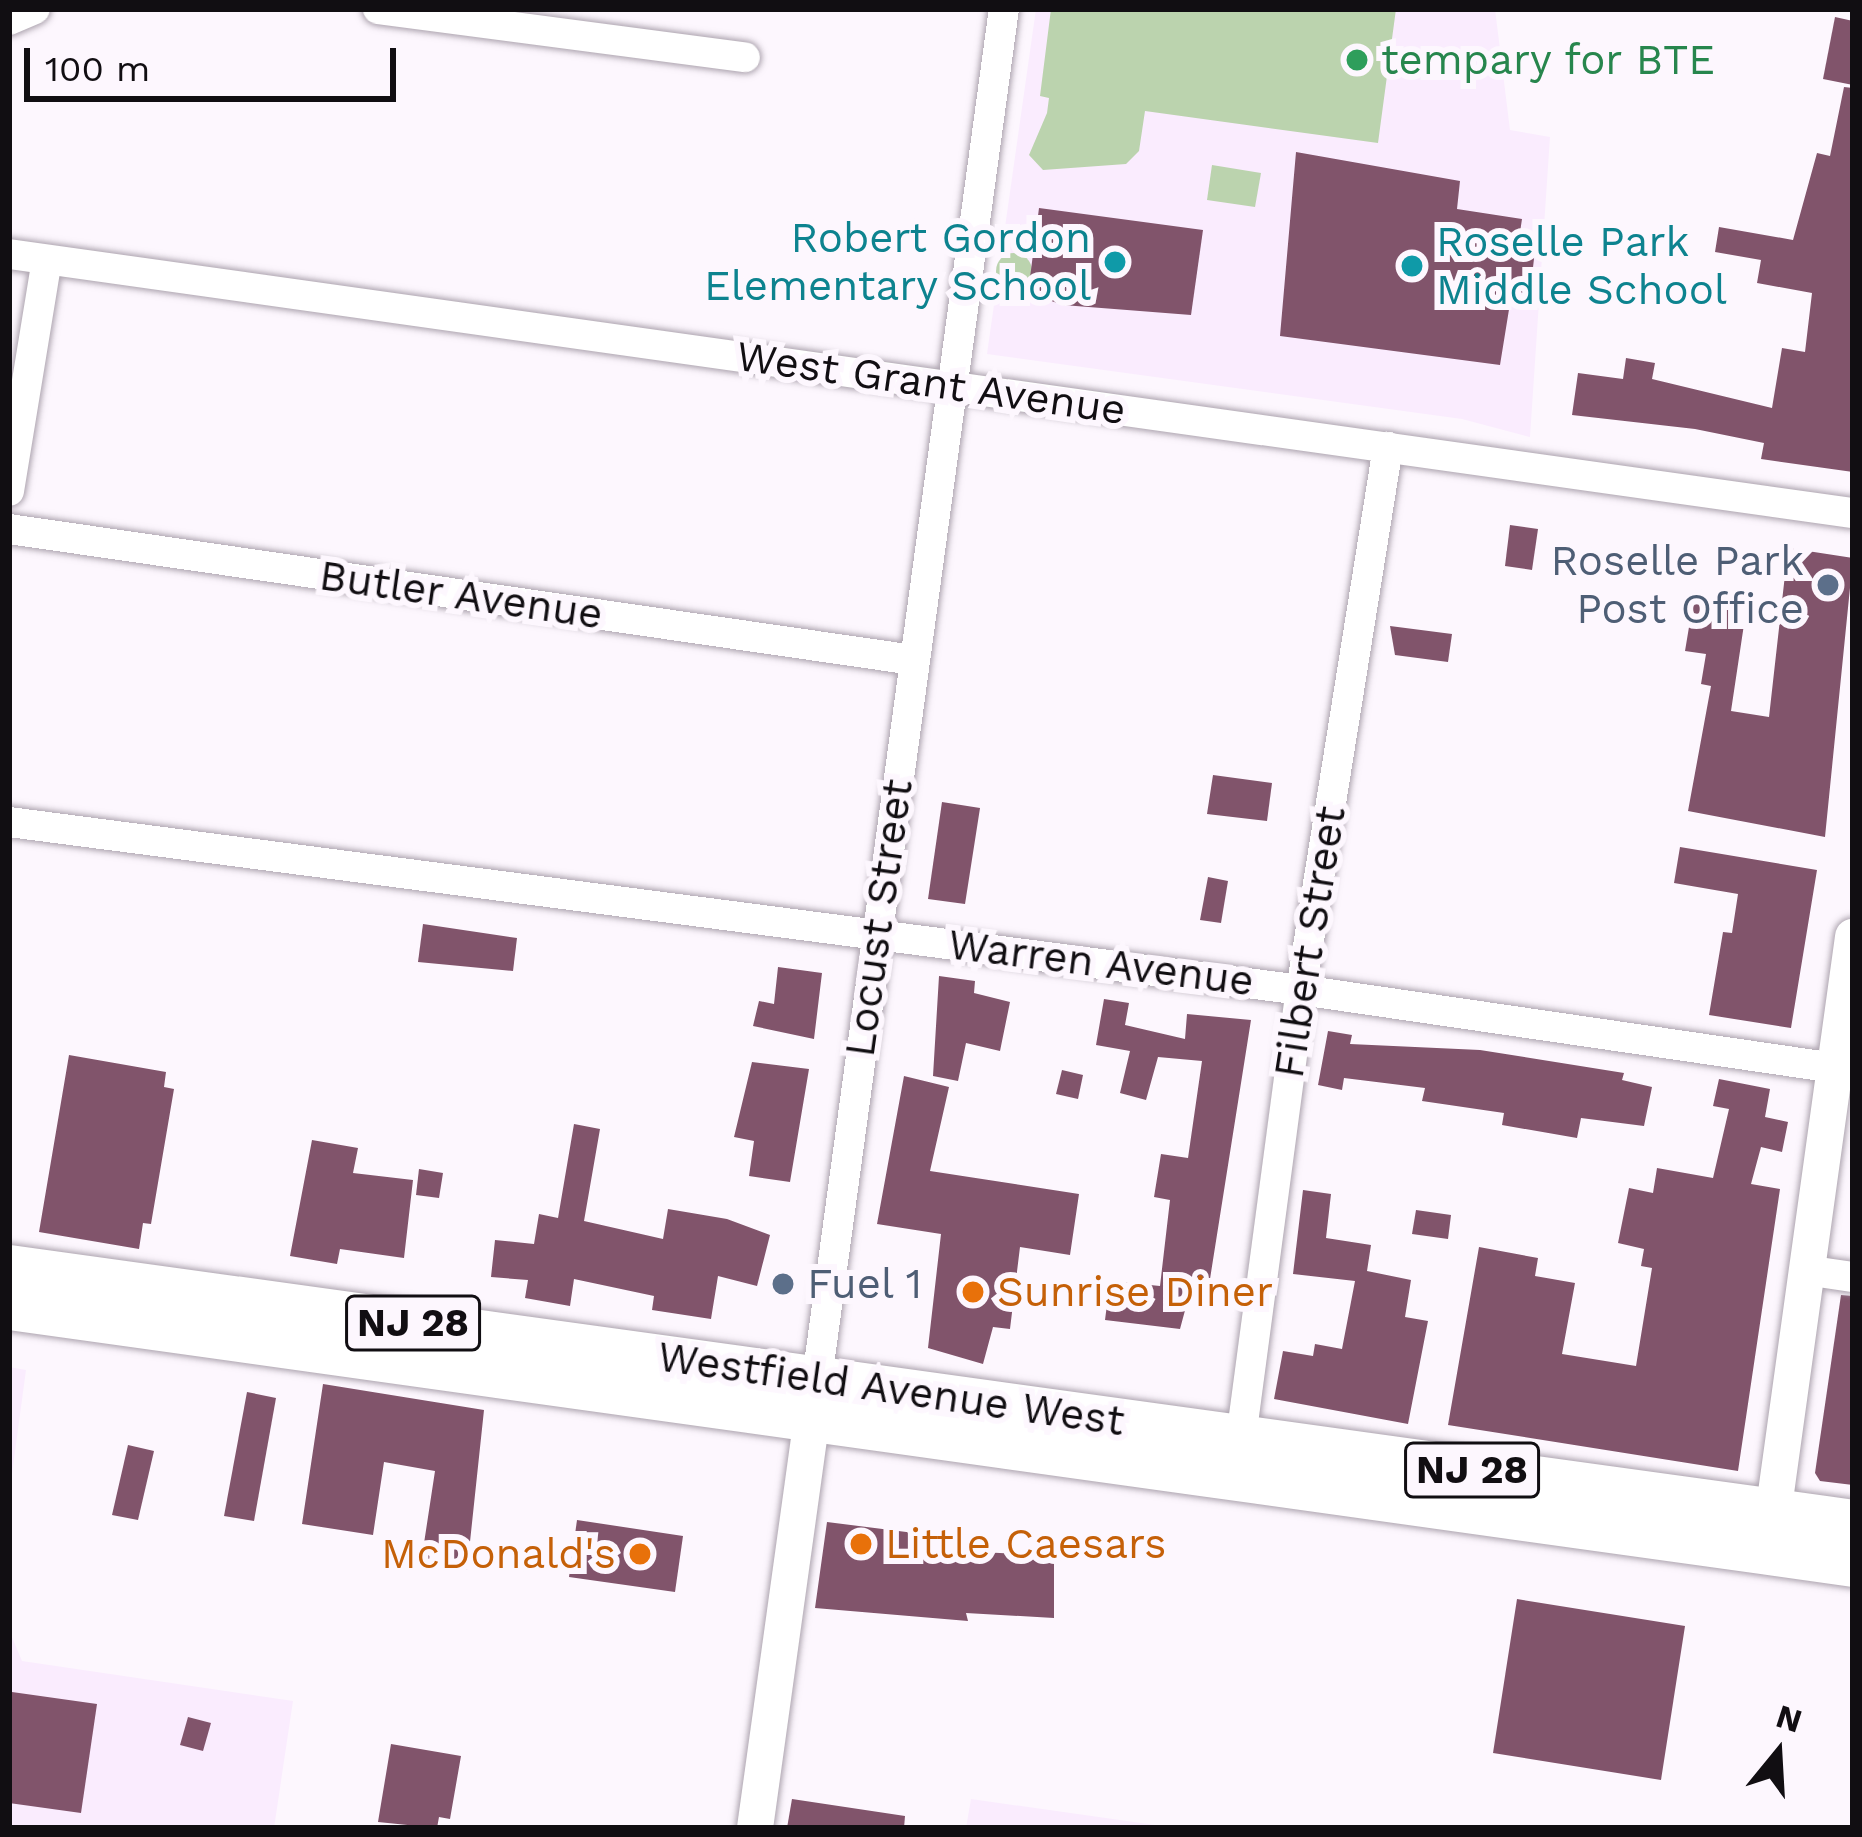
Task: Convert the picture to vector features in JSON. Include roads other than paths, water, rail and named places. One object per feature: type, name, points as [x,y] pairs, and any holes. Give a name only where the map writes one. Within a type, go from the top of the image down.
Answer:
[{"type":"main road","name":"Westfield Avenue West","points":[[9,1267],[190,1311],[1771,1532]]},
{"type":"main road","name":"Westfield Avenue West","points":[[9,1307],[190,1311]]},
{"type":"main road","name":"Westfield Avenue West","points":[[814,1399],[1241,1438],[1771,1532]]},
{"type":"main road","name":"NJ 28","points":[[1771,1532],[1853,1522]]},
{"type":"main road","name":"NJ 28","points":[[1771,1532],[1853,1564]]},
{"type":"street","points":[[9,20],[35,9]]},
{"type":"street","points":[[378,9],[745,57]]},
{"type":"street","name":"Locust Street","points":[[755,1828],[1004,9]]},
{"type":"street","name":"West Grant Avenue","points":[[9,254],[1853,513]]},
{"type":"street","points":[[9,491],[47,260]]},
{"type":"street","name":"Filbert Street","points":[[1241,1438],[1301,989],[1388,447]]},
{"type":"street","name":"Butler Avenue","points":[[9,529],[914,660]]},
{"type":"street","name":"Warren Avenue","points":[[9,822],[1301,989],[1835,1068]]},
{"type":"street","points":[[1771,1532],[1853,938]]},
{"type":"street","points":[[1805,1270],[1853,1277]]},
{"type":"place","name":"tempary for BTE","points":[[1357,60]]},
{"type":"place","name":"Robert Gordon Elementary School","points":[[1115,262]]},
{"type":"place","name":"Roselle Park Middle School","points":[[1412,266]]},
{"type":"place","name":"Roselle Park Post Office","points":[[1828,585]]},
{"type":"place","name":"Fuel 1","points":[[783,1284]]},
{"type":"place","name":"Sunrise Diner","points":[[973,1292]]},
{"type":"place","name":"Little Caesars","points":[[861,1544]]},
{"type":"place","name":"McDonald's","points":[[640,1554]]}]
